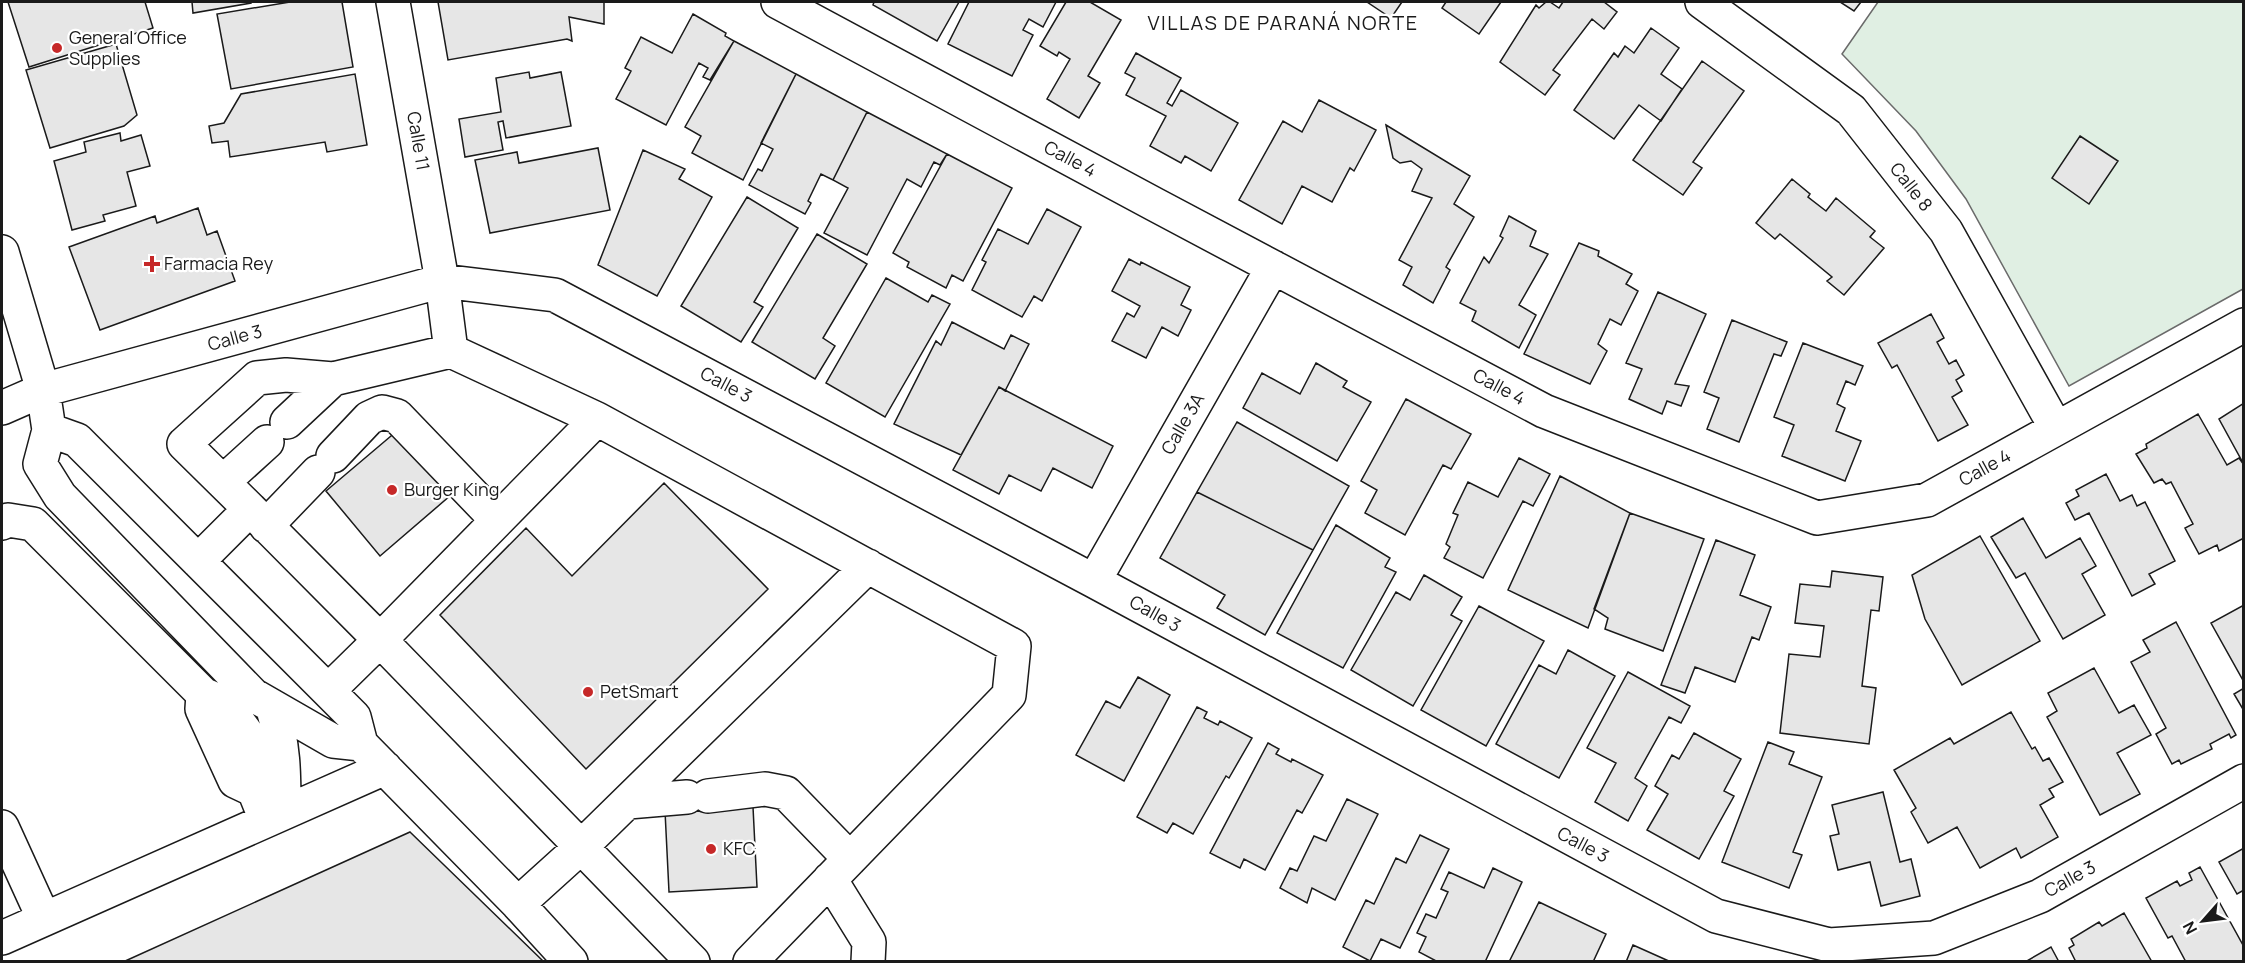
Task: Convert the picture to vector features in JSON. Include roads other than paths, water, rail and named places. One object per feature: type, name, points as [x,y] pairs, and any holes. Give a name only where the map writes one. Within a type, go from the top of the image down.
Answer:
[{"type":"street","name":"Calle 11","points":[[393,2],[442,281],[452,351]]},
{"type":"street","name":"Calle 4","points":[[778,2],[1544,411],[1817,518],[1927,500],[2244,325]]},
{"type":"street","name":"Calle 8","points":[[1702,2],[1851,110],[1946,231],[2056,428]]},
{"type":"street","points":[[2,252],[43,390],[49,430],[40,464],[60,496],[253,695],[333,741],[361,744]]},
{"type":"street","name":"Calle 3A","points":[[1094,580],[1273,267]]},
{"type":"street","name":"Calle 3","points":[[2,408],[43,390],[442,281],[555,295],[1094,580],[1716,916],[1829,945],[1934,938],[1945,934],[2040,896],[2244,781]]},
{"type":"street","points":[[693,962],[380,640],[183,444],[257,378],[286,375],[333,379],[452,351],[597,419],[1014,646],[1009,695],[750,962]]},
{"type":"street","points":[[223,482],[333,379]]},
{"type":"street","points":[[198,561],[325,464],[369,418],[382,412],[397,416],[497,520]]},
{"type":"street","points":[[328,692],[597,419]]},
{"type":"street","points":[[49,430],[77,440],[354,717],[361,744],[518,904],[571,962]]},
{"type":"street","points":[[2,523],[9,520],[33,524],[203,694],[225,704],[255,749],[260,771],[254,790],[275,816]]},
{"type":"street","points":[[518,904],[628,802],[868,566]]},
{"type":"street","points":[[272,706],[281,737],[284,767],[275,816]]},
{"type":"street","points":[[2,938],[384,768]]},
{"type":"street","points":[[628,802],[765,789],[786,793],[840,869],[869,942],[868,962]]},
{"type":"street","points":[[2,827],[44,919]]},
{"type":"place","name":"General Office Supplies","points":[[57,48]]},
{"type":"place","name":"Farmacia Rey","points":[[152,264]]},
{"type":"place","name":"Burger King","points":[[392,490]]},
{"type":"place","name":"PetSmart","points":[[588,692]]},
{"type":"place","name":"KFC","points":[[711,849]]},
{"type":"district","name":"VILLAS DE PARANÁ NORTE","points":[[1283,23]]}]
